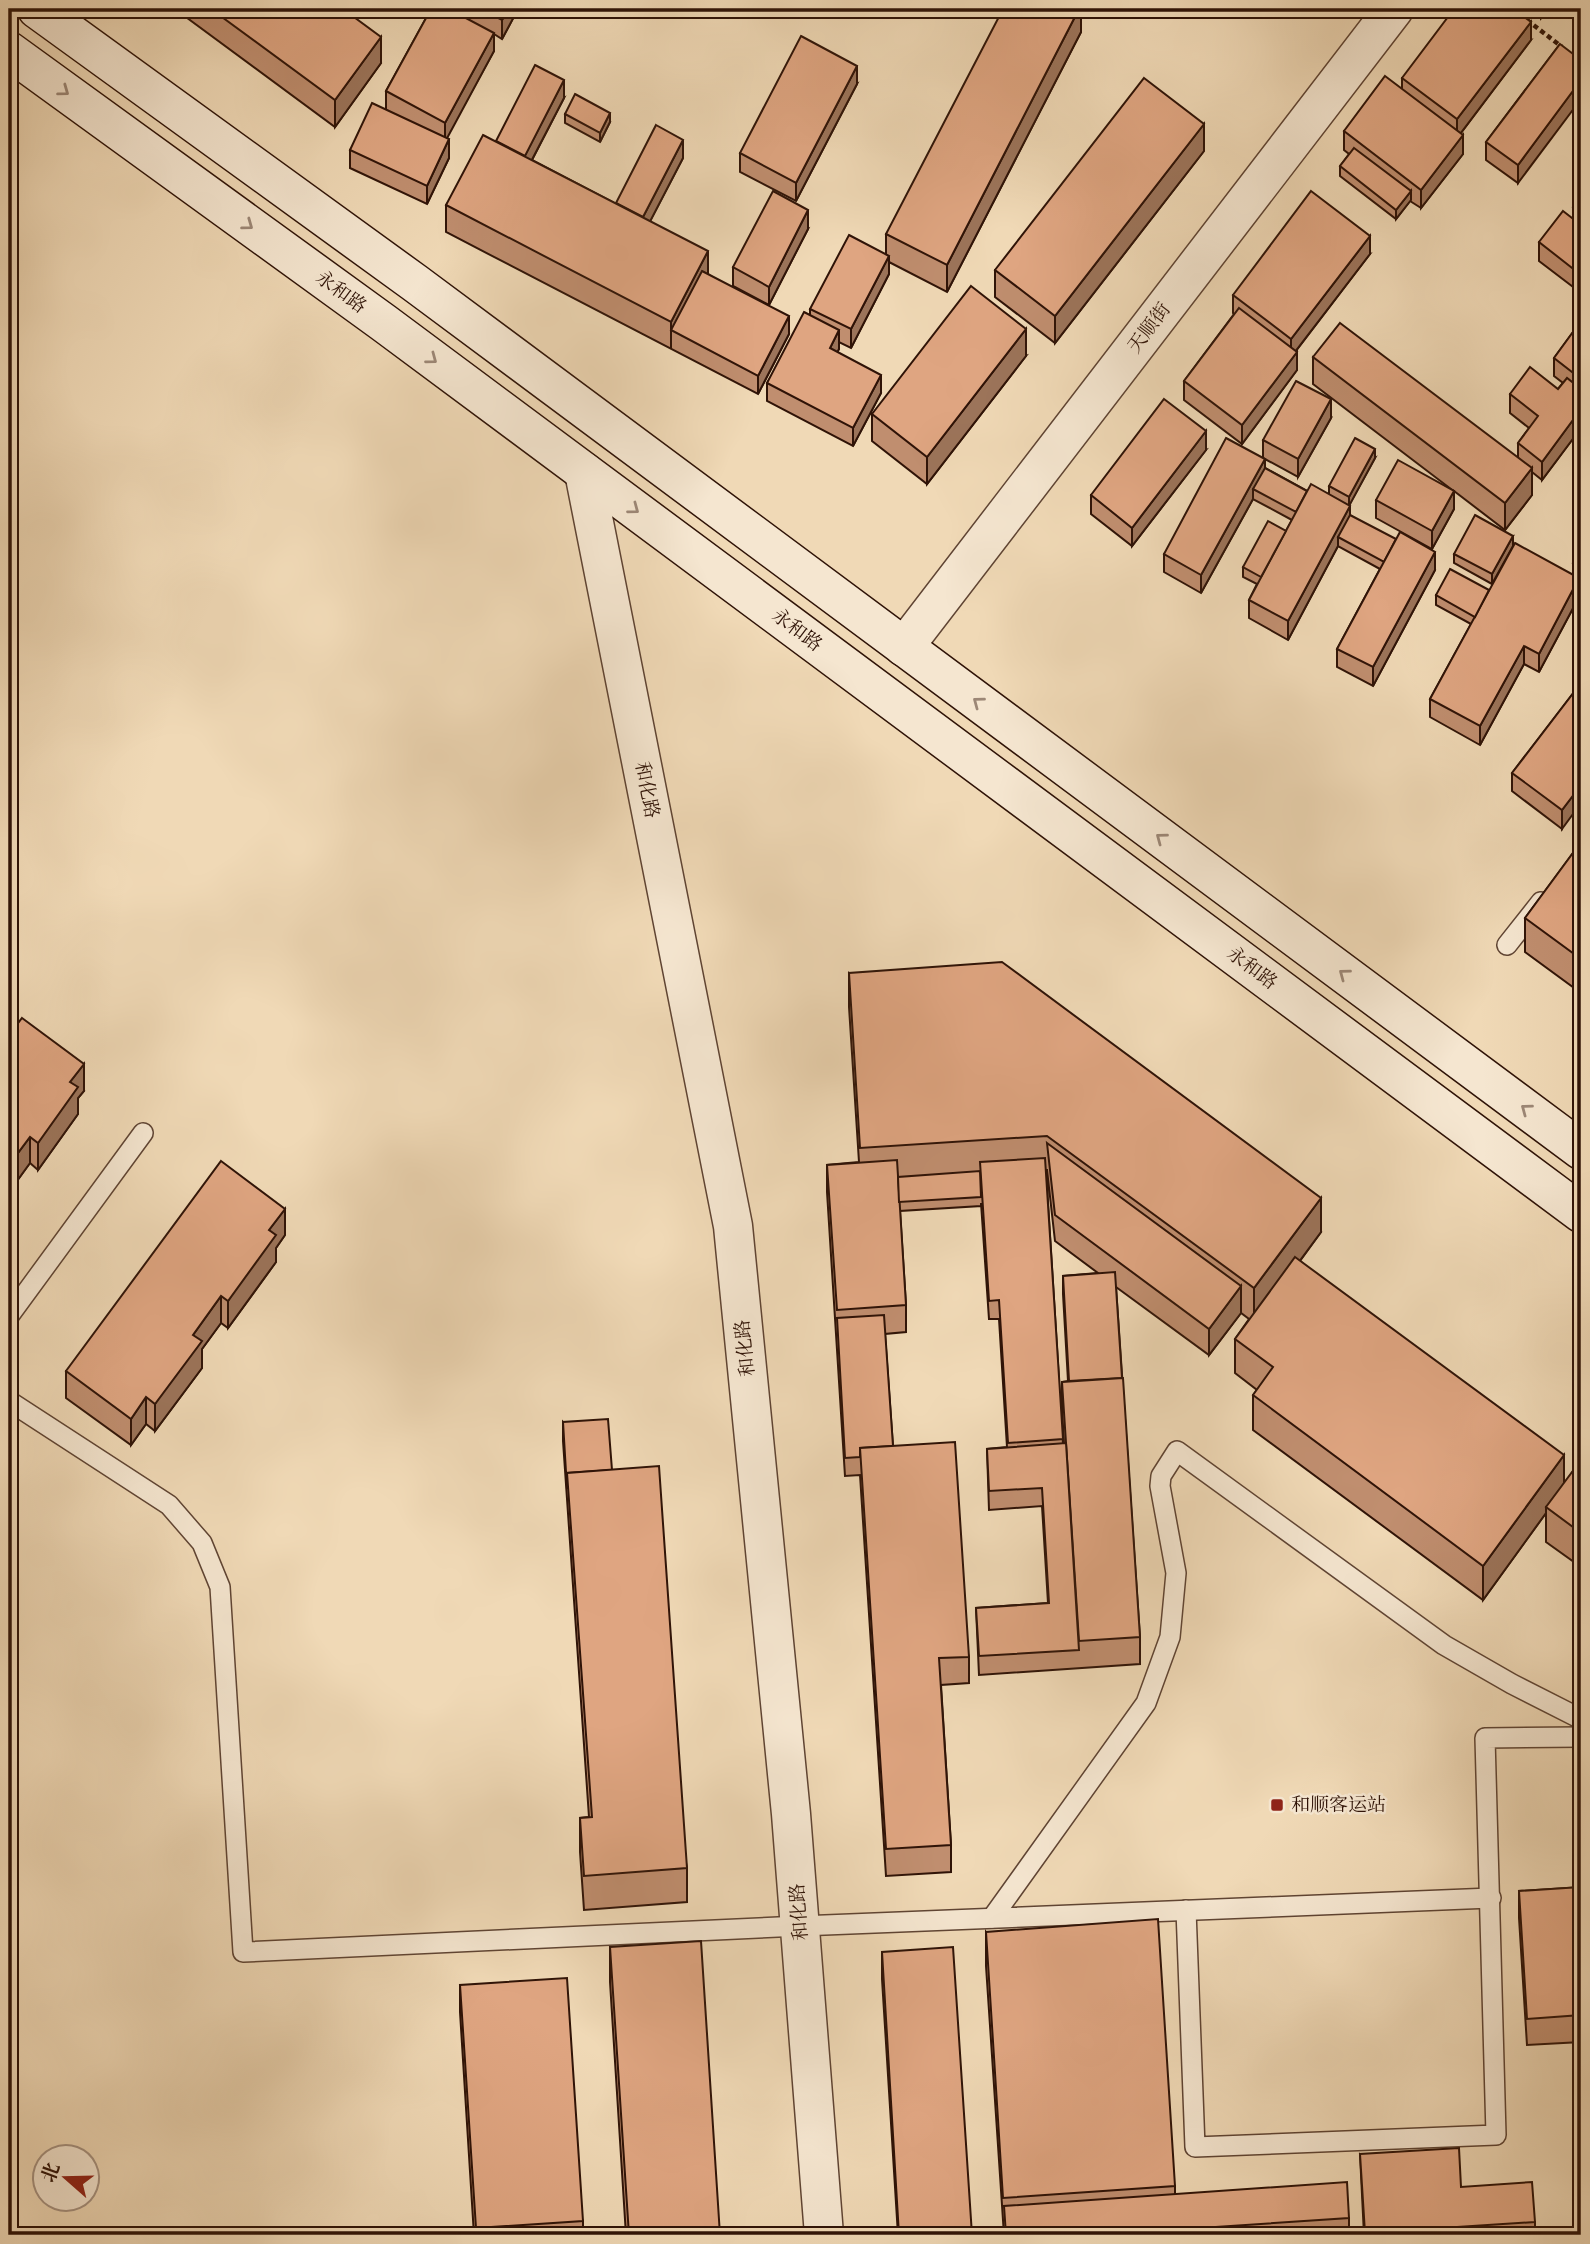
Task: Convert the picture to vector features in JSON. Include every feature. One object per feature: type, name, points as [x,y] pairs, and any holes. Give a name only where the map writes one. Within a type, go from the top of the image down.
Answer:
[{"type":"main road","points":[[37,9],[415,283],[1581,1150]]},
{"type":"main road","name":"天顺街","points":[[904,647],[1394,9]]},
{"type":"main road","name":"永和路","points":[[9,51],[584,472],[1581,1213]]},
{"type":"main road","name":"和化路","points":[[584,472],[733,1226],[790,1801],[824,2235]]},
{"type":"lane","points":[[1507,945],[1557,882]]},
{"type":"lane","points":[[9,1316],[144,1133]]},
{"type":"lane","points":[[9,1401],[169,1505],[202,1543],[220,1587],[243,1952],[1491,1898]]},
{"type":"lane","points":[[992,1918],[1146,1703],[1170,1637],[1175,1573],[1160,1486],[1161,1476],[1177,1451],[1444,1645],[1581,1719]]},
{"type":"lane","points":[[1186,1910],[1195,2147],[1496,2135],[1485,1738],[1581,1737]]},
{"type":"path","points":[[1522,16],[1572,55]]},
{"type":"building","points":[[211,9],[343,9],[381,37],[335,100]]},
{"type":"building","points":[[431,9],[449,9],[494,33],[445,123],[386,91]]},
{"type":"building","points":[[481,9],[509,9],[502,20]]},
{"type":"building","points":[[1003,9],[1079,9],[947,265],[886,234]]},
{"type":"building","points":[[1454,9],[1514,9],[1531,22],[1457,119],[1402,78]]},
{"type":"building","points":[[801,36],[857,66],[796,183],[740,153]]},
{"type":"building","points":[[1560,44],[1581,60],[1581,80],[1518,165],[1486,142]]},
{"type":"building","points":[[535,65],[564,80],[525,156],[496,141]]},
{"type":"building","points":[[1385,76],[1463,135],[1421,190],[1344,131]]},
{"type":"building","points":[[1144,78],[1204,124],[1055,316],[995,270]]},
{"type":"building","points":[[575,94],[610,113],[600,133],[565,114]]},
{"type":"building","points":[[372,103],[449,139],[427,186],[350,150]]},
{"type":"building","points":[[656,125],[683,140],[643,217],[616,203]]},
{"type":"building","points":[[483,135],[708,251],[671,322],[446,205]]},
{"type":"building","points":[[1354,148],[1411,191],[1396,210],[1340,166]]},
{"type":"building","points":[[773,191],[808,210],[769,287],[733,267]]},
{"type":"building","points":[[1311,191],[1370,236],[1291,339],[1233,295]]},
{"type":"building","points":[[1581,196],[1581,214],[1573,207]]},
{"type":"building","points":[[1563,211],[1581,225],[1581,275],[1539,242]]},
{"type":"building","points":[[849,235],[889,256],[851,329],[810,309]]},
{"type":"building","points":[[702,271],[789,316],[758,376],[671,330]]},
{"type":"building","points":[[971,286],[1026,329],[927,457],[872,414]]},
{"type":"building","points":[[1239,308],[1297,352],[1242,425],[1184,381]]},
{"type":"building","points":[[804,312],[839,330],[830,348],[881,375],[853,428],[767,383]]},
{"type":"building","points":[[1581,321],[1581,379],[1554,358]]},
{"type":"building","points":[[1340,323],[1532,468],[1505,503],[1313,357]]},
{"type":"building","points":[[1530,367],[1558,389],[1567,378],[1581,389],[1581,409],[1542,462],[1518,443],[1538,416],[1510,394]]},
{"type":"building","points":[[1296,381],[1331,399],[1298,459],[1263,440]]},
{"type":"building","points":[[1164,399],[1206,431],[1132,528],[1091,495]]},
{"type":"building","points":[[1226,438],[1265,459],[1201,575],[1164,554]]},
{"type":"building","points":[[1355,438],[1375,449],[1349,497],[1329,486]]},
{"type":"building","points":[[1398,460],[1454,491],[1432,531],[1376,500]]},
{"type":"building","points":[[1265,468],[1307,491],[1296,512],[1253,489]]},
{"type":"building","points":[[1311,484],[1350,506],[1288,621],[1249,600]]},
{"type":"building","points":[[1350,515],[1396,539],[1384,562],[1338,537]]},
{"type":"building","points":[[1475,515],[1513,536],[1492,574],[1454,554]]},
{"type":"building","points":[[1268,521],[1286,531],[1261,577],[1243,567]]},
{"type":"building","points":[[1400,532],[1435,552],[1373,667],[1337,649]]},
{"type":"building","points":[[1515,543],[1579,578],[1539,654],[1524,646],[1480,726],[1430,699]]},
{"type":"building","points":[[1581,552],[1581,569],[1573,563]]},
{"type":"building","points":[[1450,569],[1489,590],[1475,617],[1436,595]]},
{"type":"building","points":[[1581,683],[1581,785],[1562,810],[1512,773]]},
{"type":"building","points":[[1581,842],[1581,959],[1525,918]]},
{"type":"building","points":[[1002,962],[1321,1198],[1254,1288],[1047,1136],[860,1148],[849,973]]},
{"type":"building","points":[[22,1018],[84,1064],[70,1082],[78,1087],[38,1143],[30,1137],[9,1165],[9,1035]]},
{"type":"building","points":[[1047,1143],[1241,1286],[1209,1329],[1055,1215]]},
{"type":"building","points":[[1045,1158],[1063,1439],[1008,1443],[999,1300],[989,1301],[980,1162]]},
{"type":"building","points":[[897,1160],[906,1305],[837,1310],[827,1165]]},
{"type":"building","points":[[221,1161],[285,1209],[269,1230],[276,1235],[228,1301],[221,1296],[193,1335],[202,1341],[155,1404],[146,1397],[131,1419],[66,1371]]},
{"type":"building","points":[[980,1171],[981,1197],[899,1202],[898,1177]]},
{"type":"building","points":[[1295,1257],[1564,1455],[1483,1566],[1253,1395],[1273,1367],[1235,1339]]},
{"type":"building","points":[[1115,1272],[1122,1378],[1069,1381],[1063,1276]]},
{"type":"building","points":[[884,1315],[893,1446],[860,1448],[860,1457],[845,1458],[837,1318]]},
{"type":"building","points":[[1123,1378],[1140,1637],[1079,1641],[1062,1382]]},
{"type":"building","points":[[608,1419],[612,1470],[567,1473],[567,1489],[563,1422]]},
{"type":"building","points":[[955,1442],[969,1657],[939,1658],[951,1845],[886,1849],[860,1448]]},
{"type":"building","points":[[1066,1443],[1079,1650],[979,1656],[976,1608],[1049,1603],[1042,1488],[989,1491],[987,1449]]},
{"type":"building","points":[[1581,1460],[1581,1533],[1546,1507]]},
{"type":"building","points":[[659,1466],[687,1868],[584,1876],[580,1818],[592,1817],[567,1473]]},
{"type":"building","points":[[1581,1887],[1581,2015],[1527,2019],[1519,1891]]},
{"type":"building","points":[[1158,1919],[1175,2186],[1003,2198],[986,1932]]},
{"type":"building","points":[[701,1941],[720,2235],[629,2235],[610,1947]]},
{"type":"building","points":[[953,1947],[972,2235],[899,2235],[882,1952]]},
{"type":"building","points":[[567,1978],[583,2221],[476,2228],[460,1985]]},
{"type":"building","points":[[1459,2148],[1461,2187],[1532,2182],[1535,2222],[1365,2233],[1360,2154]]},
{"type":"building","points":[[1347,2182],[1349,2218],[1095,2235],[1006,2235],[1004,2206]]},
{"type":"place","name":"和顺客运站","points":[[1277,1805]]}]
